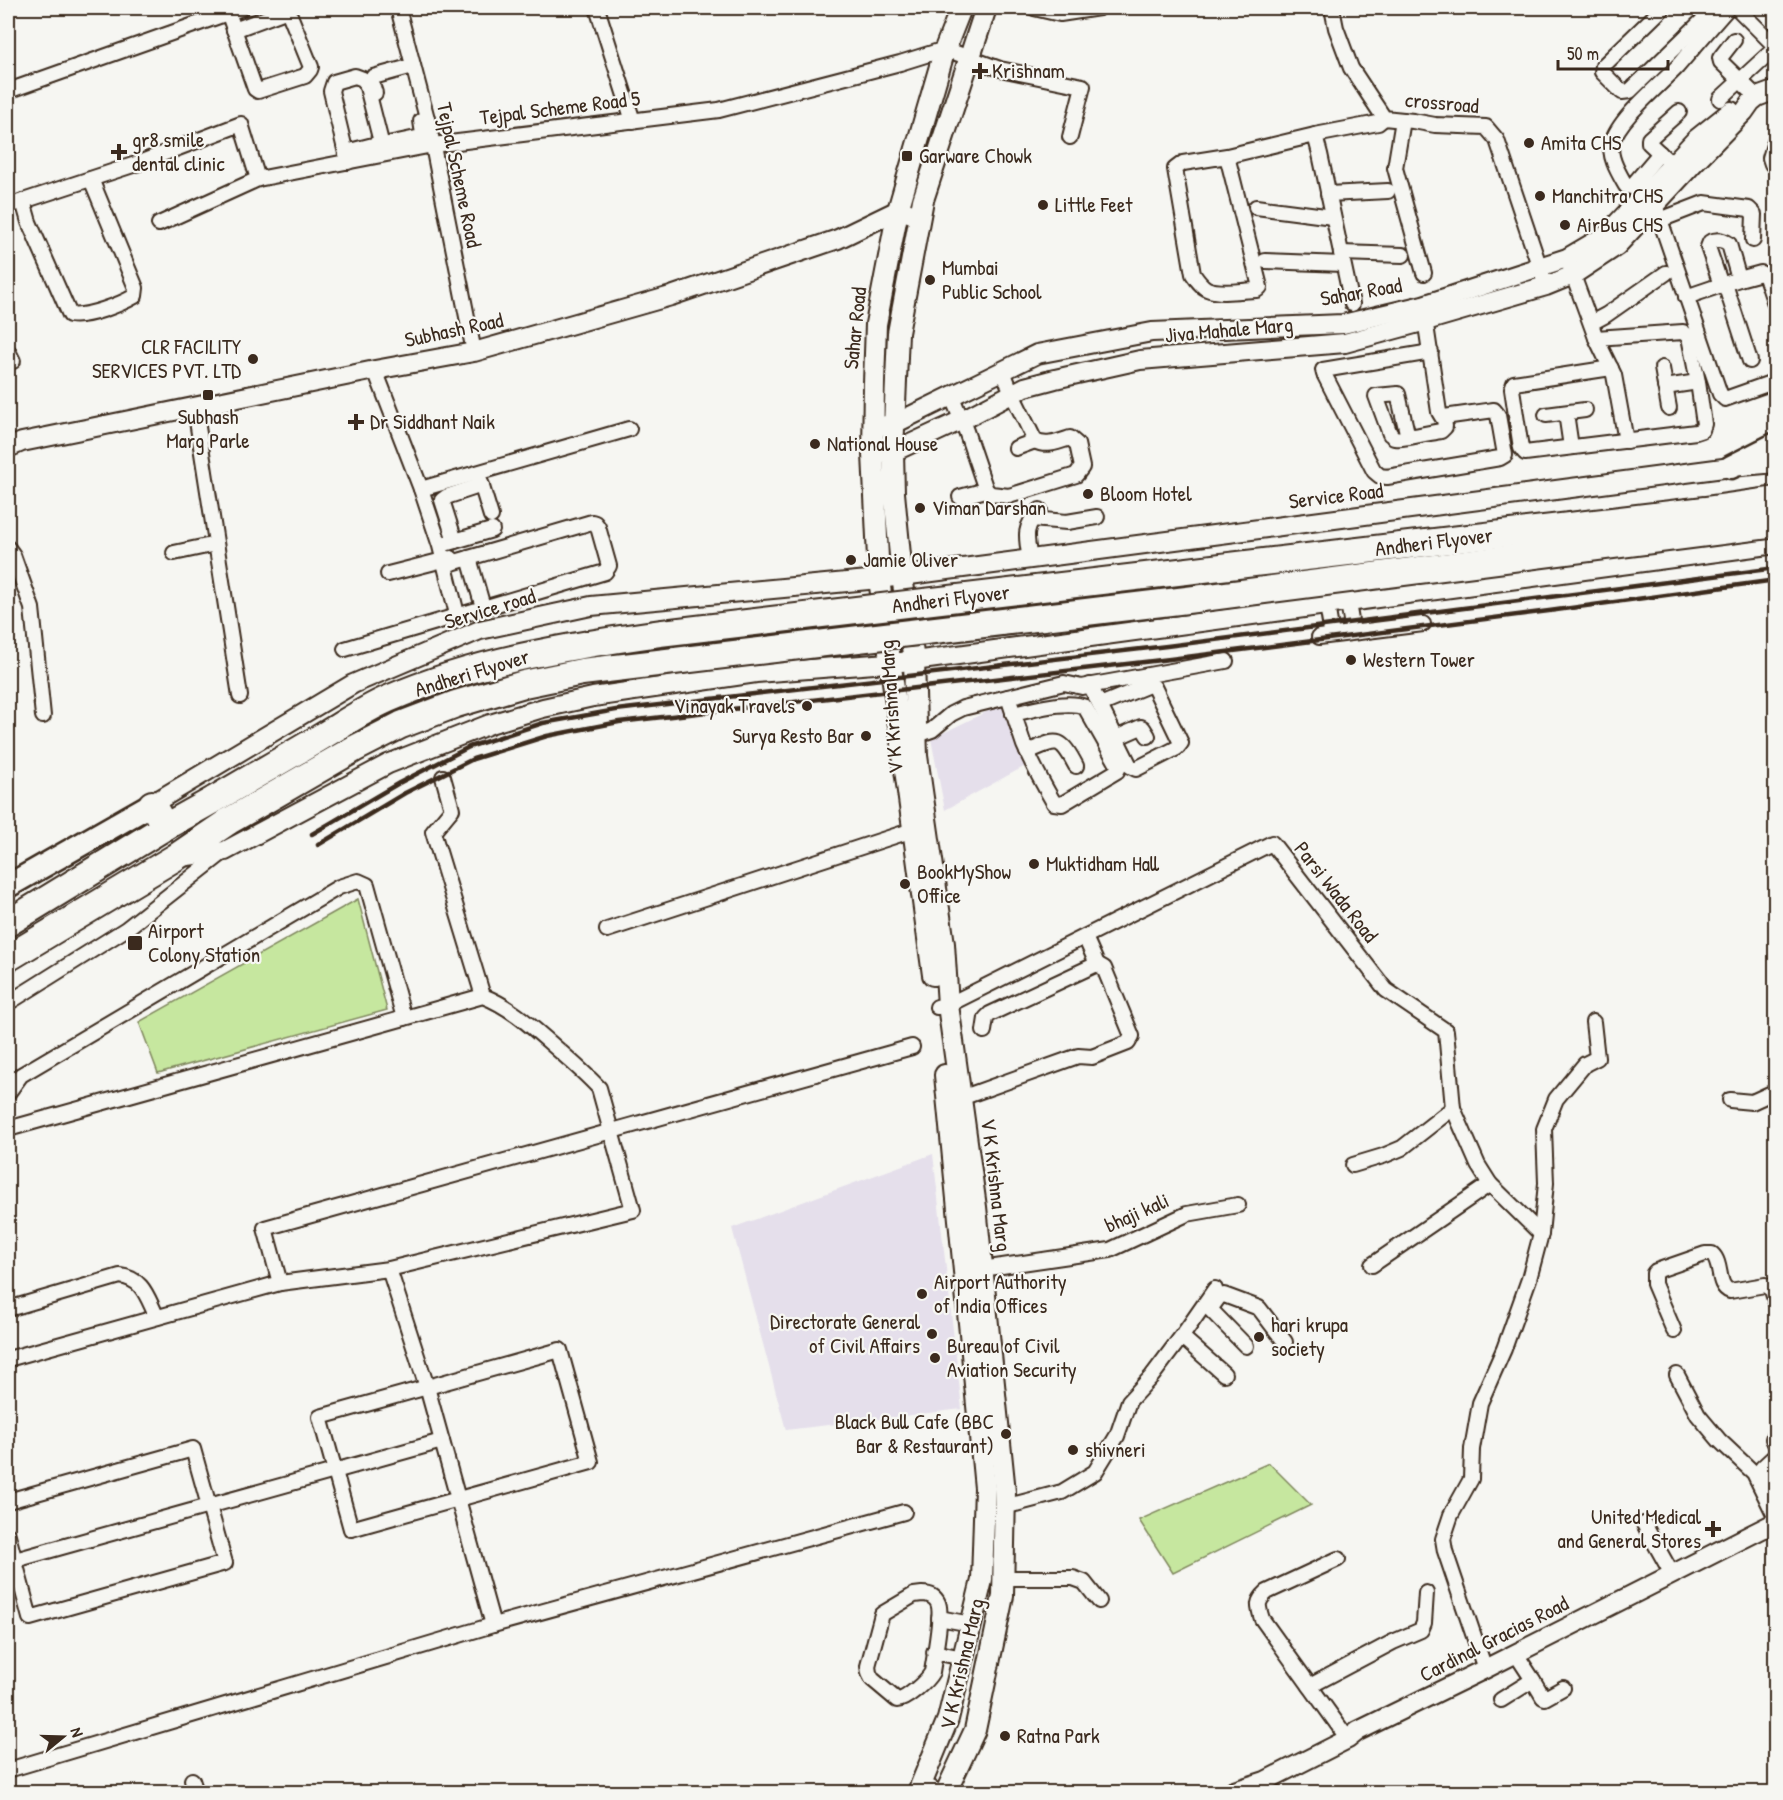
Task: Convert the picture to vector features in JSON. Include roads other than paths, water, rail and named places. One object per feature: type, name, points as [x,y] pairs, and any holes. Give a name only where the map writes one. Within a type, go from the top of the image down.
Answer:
[{"type":"highway","name":"Andheri Flyover","points":[[8,958],[176,857],[222,810],[341,725],[388,699],[447,677],[517,657],[575,645],[685,630],[1776,500]]},
{"type":"highway","name":"Andheri Flyover","points":[[8,923],[165,827],[222,810],[354,749],[400,725],[456,704],[524,684],[582,672],[1187,600],[1776,524]]},
{"type":"highway","points":[[152,804],[165,827]]},
{"type":"main road","name":"Sahar Road","points":[[890,663],[879,579],[873,454],[876,324],[898,210],[945,49],[960,8]]},
{"type":"main road","name":"Sahar Road","points":[[902,576],[894,493],[893,452],[898,333],[923,200],[986,8]]},
{"type":"main road","points":[[1731,468],[1776,444]]},
{"type":"main road","name":"V K Krishna Marg","points":[[902,576],[914,661],[917,756],[944,944],[943,1006],[985,1488],[982,1580],[948,1719],[925,1790]]},
{"type":"main road","name":"V K Krishna Marg","points":[[890,663],[914,830],[943,1006],[961,1098],[976,1206],[1005,1492],[1003,1596],[975,1731],[946,1792]]},
{"type":"main road","points":[[8,886],[152,804]]},
{"type":"street","points":[[8,91],[205,14],[242,8]]},
{"type":"street","name":"Tejpal Scheme Road","points":[[398,8],[410,66],[433,145],[474,352]]},
{"type":"street","points":[[597,8],[633,121]]},
{"type":"street","points":[[1034,8],[1060,14],[1099,8]]},
{"type":"street","name":"crossroad","points":[[1332,8],[1336,28],[1351,68],[1384,118],[1435,125],[1486,127],[1497,140],[1546,286]]},
{"type":"street","points":[[1663,8],[1603,66],[1602,72],[1622,92],[1630,91],[1707,16],[1708,8]]},
{"type":"street","points":[[1671,165],[1631,187],[1626,186],[1617,170],[1611,151],[1612,143],[1621,125],[1675,69],[1728,8]]},
{"type":"street","points":[[1720,99],[1771,52],[1774,45],[1737,8]]},
{"type":"street","points":[[228,12],[234,30],[256,91],[309,74],[311,68],[288,9],[234,30]]},
{"type":"street","points":[[1734,40],[1720,58],[1721,62],[1754,100]]},
{"type":"street","points":[[945,49],[1000,69],[1083,86],[1070,137]]},
{"type":"street","name":"Tejpal Scheme Road 5","points":[[159,224],[258,179],[386,149],[719,110],[945,49]]},
{"type":"street","points":[[386,149],[371,81],[378,74],[410,66]]},
{"type":"street","points":[[345,159],[331,86],[334,82],[355,76],[363,78],[366,83],[386,149]]},
{"type":"street","points":[[323,90],[345,159]]},
{"type":"street","name":"Jiva Mahale Marg","points":[[873,454],[893,452],[1025,387],[1140,360],[1345,343],[1490,292],[1546,286],[1570,266],[1617,246],[1657,213],[1671,165],[1744,112],[1754,100],[1776,90]]},
{"type":"street","points":[[1671,165],[1649,143],[1648,139],[1679,112]]},
{"type":"street","points":[[1227,156],[1260,287],[1257,290],[1218,292],[1201,284],[1193,274],[1175,169],[1183,163],[1227,156],[1378,123],[1384,118]]},
{"type":"street","points":[[1403,120],[1395,168],[1424,273]]},
{"type":"street","points":[[8,206],[136,164],[241,124],[258,179]]},
{"type":"street","points":[[386,149],[423,136],[426,127]]},
{"type":"street","points":[[1315,135],[1352,304]]},
{"type":"street","points":[[1776,138],[1770,158],[1772,164],[1776,165]]},
{"type":"street","points":[[1490,292],[1539,266],[1570,266],[1606,235],[1671,165]]},
{"type":"street","points":[[23,201],[29,222],[70,315],[86,314],[128,300],[135,296],[136,288],[91,179]]},
{"type":"street","points":[[1328,194],[1388,191]]},
{"type":"street","points":[[1754,240],[1754,214],[1749,209],[1704,203],[1657,213],[1720,394],[1725,399],[1776,381]]},
{"type":"street","points":[[1256,207],[1333,217]]},
{"type":"street","points":[[898,210],[920,216]]},
{"type":"street","name":"Subhash Road","points":[[8,448],[22,442],[474,352],[704,285],[838,239],[898,210]]},
{"type":"street","points":[[1739,279],[1729,244],[1717,240],[1710,242],[1708,247],[1750,361]]},
{"type":"street","points":[[1265,261],[1404,255]]},
{"type":"street","points":[[1570,266],[1596,338],[1614,375],[1626,441]]},
{"type":"street","points":[[1591,323],[1666,273]]},
{"type":"street","points":[[1686,297],[1761,273],[1766,277],[1776,307]]},
{"type":"street","points":[[1408,436],[1441,431],[1445,427],[1444,417],[1439,412],[1425,313]]},
{"type":"street","name":"Sahar Road","points":[[894,424],[1037,354],[1152,332],[1343,324],[1425,313]]},
{"type":"street","points":[[1286,326],[1288,348]]},
{"type":"street","points":[[1230,330],[1233,352]]},
{"type":"street","points":[[1596,338],[1683,332],[1689,337],[1704,424],[1702,430],[1525,453],[1521,448],[1512,389],[1514,383],[1611,368]]},
{"type":"street","points":[[1098,342],[1103,368]]},
{"type":"street","points":[[1431,352],[1323,371],[1374,471],[1380,476],[1387,477],[1504,457],[1498,415],[1494,410],[1444,417]]},
{"type":"street","points":[[1662,368],[1669,408]]},
{"type":"street","points":[[375,370],[421,489],[440,546],[457,616]]},
{"type":"street","points":[[952,397],[986,490],[991,494],[1008,496],[1076,475],[1082,467],[1077,444],[1070,438],[1049,444],[1035,441],[1003,371]]},
{"type":"street","points":[[1665,387],[1698,382]]},
{"type":"street","points":[[195,408],[240,696]]},
{"type":"street","points":[[1546,415],[1585,410]]},
{"type":"street","points":[[1566,413],[1570,447]]},
{"type":"street","points":[[873,426],[894,424]]},
{"type":"street","points":[[421,489],[446,482],[474,480],[629,429]]},
{"type":"street","points":[[1016,448],[1035,441]]},
{"type":"street","name":"Service Road","points":[[902,576],[1776,463]]},
{"type":"street","points":[[454,541],[442,500],[474,480]]},
{"type":"street","points":[[440,546],[491,523],[474,480]]},
{"type":"street","points":[[446,482],[451,496]]},
{"type":"street","points":[[960,497],[986,490]]},
{"type":"street","points":[[429,513],[444,508]]},
{"type":"street","points":[[1030,559],[1026,536],[1028,525],[1036,514],[1067,522],[1097,517]]},
{"type":"street","points":[[444,563],[601,517]]},
{"type":"street","points":[[345,649],[607,570],[608,564],[598,527],[592,522],[469,558],[388,574]]},
{"type":"street","points":[[174,553],[216,544]]},
{"type":"street","points":[[8,1003],[126,929],[225,851],[388,764],[490,724],[543,708],[756,673],[914,661],[1776,544]]},
{"type":"street","points":[[8,548],[14,555],[32,608],[43,716]]},
{"type":"street","points":[[469,558],[483,607]]},
{"type":"street","name":"Service road","points":[[152,804],[353,684],[480,630],[591,606],[902,576]]},
{"type":"street","points":[[1348,603],[1353,632]]},
{"type":"street","points":[[1327,605],[1325,636],[1423,624]]},
{"type":"street","points":[[915,736],[932,730],[951,714],[963,708],[1008,696],[1064,684],[1082,687],[1226,660]]},
{"type":"street","points":[[1090,685],[1130,766],[1136,769],[1176,748],[1181,742],[1154,687],[1149,685],[1100,705]]},
{"type":"street","points":[[1008,696],[1013,714],[1027,752],[1054,803],[1062,804],[1117,771],[1119,767],[1085,707],[1063,705],[1013,714]]},
{"type":"street","points":[[1116,738],[1141,727],[1148,736]]},
{"type":"street","points":[[1027,752],[1055,741],[1067,749],[1076,766]]},
{"type":"street","points":[[443,777],[452,808],[434,832],[483,996]]},
{"type":"street","points":[[607,930],[914,830]]},
{"type":"street","name":"Parsi Wada Road","points":[[943,1006],[1272,843],[1386,990],[1446,1031],[1453,1108],[1478,1165],[1490,1184],[1541,1234]]},
{"type":"street","points":[[176,857],[225,851]]},
{"type":"street","points":[[8,1093],[21,1075],[339,887],[358,881],[367,885],[404,1018]]},
{"type":"street","points":[[961,1098],[1078,1056],[1092,1057],[1128,1043],[1132,1036],[1104,968],[1097,963],[1085,937]]},
{"type":"street","points":[[984,1030],[986,1018],[990,1014],[1097,963]]},
{"type":"street","points":[[8,1129],[483,996],[519,1015],[599,1088],[633,1210],[389,1269],[280,1283],[8,1359]]},
{"type":"street","points":[[1485,1669],[1443,1539],[1451,1515],[1471,1479],[1472,1449],[1480,1403],[1504,1349],[1529,1279],[1541,1234],[1546,1183],[1544,1129],[1556,1099],[1585,1064],[1597,1058],[1593,1022]]},
{"type":"street","points":[[280,1283],[265,1228],[912,1047]]},
{"type":"street","points":[[1730,1100],[1752,1102],[1776,1091]]},
{"type":"street","points":[[1353,1165],[1402,1148],[1453,1108]]},
{"type":"street","points":[[1372,1265],[1490,1184]]},
{"type":"street","name":"bhaji kali","points":[[982,1269],[1110,1250],[1187,1214],[1238,1205]]},
{"type":"street","points":[[1674,1330],[1654,1284],[1654,1274],[1656,1271],[1708,1254],[1712,1254],[1717,1259],[1724,1288],[1730,1291],[1765,1285],[1772,1290],[1776,1303]]},
{"type":"street","points":[[389,1269],[427,1387],[493,1625]]},
{"type":"street","points":[[8,1308],[120,1276],[129,1277],[141,1285],[157,1317]]},
{"type":"street","points":[[1004,1507],[1062,1492],[1095,1472],[1117,1436],[1129,1401],[1152,1376],[1211,1300],[1224,1295],[1257,1306],[1286,1342]]},
{"type":"street","points":[[1211,1300],[1246,1346]]},
{"type":"street","points":[[1182,1337],[1224,1374]]},
{"type":"street","points":[[560,1350],[591,1462],[351,1529],[335,1471],[320,1417],[560,1350]]},
{"type":"street","points":[[1677,1375],[1698,1415],[1719,1440],[1754,1473],[1776,1520]]},
{"type":"street","points":[[1776,1429],[1773,1439],[1776,1445]]},
{"type":"street","points":[[11,1561],[442,1441]]},
{"type":"street","points":[[8,1501],[193,1449],[225,1563],[30,1618],[11,1561],[8,1535]]},
{"type":"street","points":[[1776,1455],[1762,1468],[1763,1476],[1776,1504]]},
{"type":"street","points":[[8,1770],[493,1625],[904,1512]]},
{"type":"street","name":"Cardinal Gracias Road","points":[[1231,1792],[1265,1781],[1348,1739],[1358,1731],[1516,1654],[1776,1520]]},
{"type":"street","points":[[1644,1524],[1672,1574]]},
{"type":"street","points":[[1338,1559],[1267,1592],[1260,1598],[1258,1608],[1262,1619],[1348,1739]]},
{"type":"street","points":[[1003,1578],[1073,1578],[1084,1582],[1099,1601]]},
{"type":"street","points":[[1310,1686],[1393,1642],[1421,1630],[1424,1623],[1426,1593]]},
{"type":"street","points":[[929,1594],[938,1603],[940,1611],[934,1652],[930,1676],[901,1700],[897,1700],[872,1679],[869,1673],[868,1666],[880,1616],[914,1595],[929,1594]]},
{"type":"street","points":[[939,1618],[971,1624]]},
{"type":"street","points":[[934,1652],[963,1658]]},
{"type":"street","points":[[1516,1654],[1545,1698],[1563,1688]]},
{"type":"street","points":[[1501,1700],[1533,1680]]},
{"type":"railway","points":[[312,834],[399,783],[469,747],[543,723],[616,710],[1167,646],[1776,568]]},
{"type":"railway","points":[[318,845],[405,793],[473,759],[547,736],[619,722],[1170,659],[1776,580]]},
{"type":"place","name":"Krishnam","points":[[980,71]]},
{"type":"place","name":"Amita CHS","points":[[1529,143]]},
{"type":"place","name":"gr8 smile dental clinic","points":[[119,152]]},
{"type":"place","name":"Garware Chowk","points":[[907,156]]},
{"type":"place","name":"Manchitra CHS","points":[[1540,196]]},
{"type":"place","name":"Little Feet","points":[[1043,205]]},
{"type":"place","name":"AirBus CHS","points":[[1565,225]]},
{"type":"place","name":"Mumbai Public School","points":[[930,280]]},
{"type":"place","name":"CLR FACILITY SERVICES PVT. LTD","points":[[253,359]]},
{"type":"place","name":"Subhash Marg Parle","points":[[208,395]]},
{"type":"place","name":"Dr Siddhant Naik","points":[[356,422]]},
{"type":"place","name":"National House","points":[[815,444]]},
{"type":"place","name":"Bloom Hotel","points":[[1088,494]]},
{"type":"place","name":"Viman Darshan","points":[[920,508]]},
{"type":"place","name":"Jamie Oliver","points":[[851,560]]},
{"type":"place","name":"Western Tower","points":[[1351,660]]},
{"type":"place","name":"Vinayak Travels","points":[[807,706]]},
{"type":"place","name":"Surya Resto Bar","points":[[866,736]]},
{"type":"place","name":"Muktidham Hall","points":[[1034,864]]},
{"type":"place","name":"BookMyShow Office","points":[[905,884]]},
{"type":"place","name":"Airport Colony Station","points":[[135,943]]},
{"type":"place","name":"Airport Authority of India Offices","points":[[922,1294]]},
{"type":"place","name":"Directorate General of Civil Affairs","points":[[932,1334]]},
{"type":"place","name":"hari krupa society","points":[[1259,1337]]},
{"type":"place","name":"Bureau of Civil Aviation Security","points":[[935,1358]]},
{"type":"place","name":"Black Bull Cafe (BBC Bar & Restaurant)","points":[[1006,1434]]},
{"type":"place","name":"shivneri","points":[[1073,1450]]},
{"type":"place","name":"United Medical and General Stores","points":[[1713,1529]]},
{"type":"place","name":"Ratna Park","points":[[1005,1736]]}]
